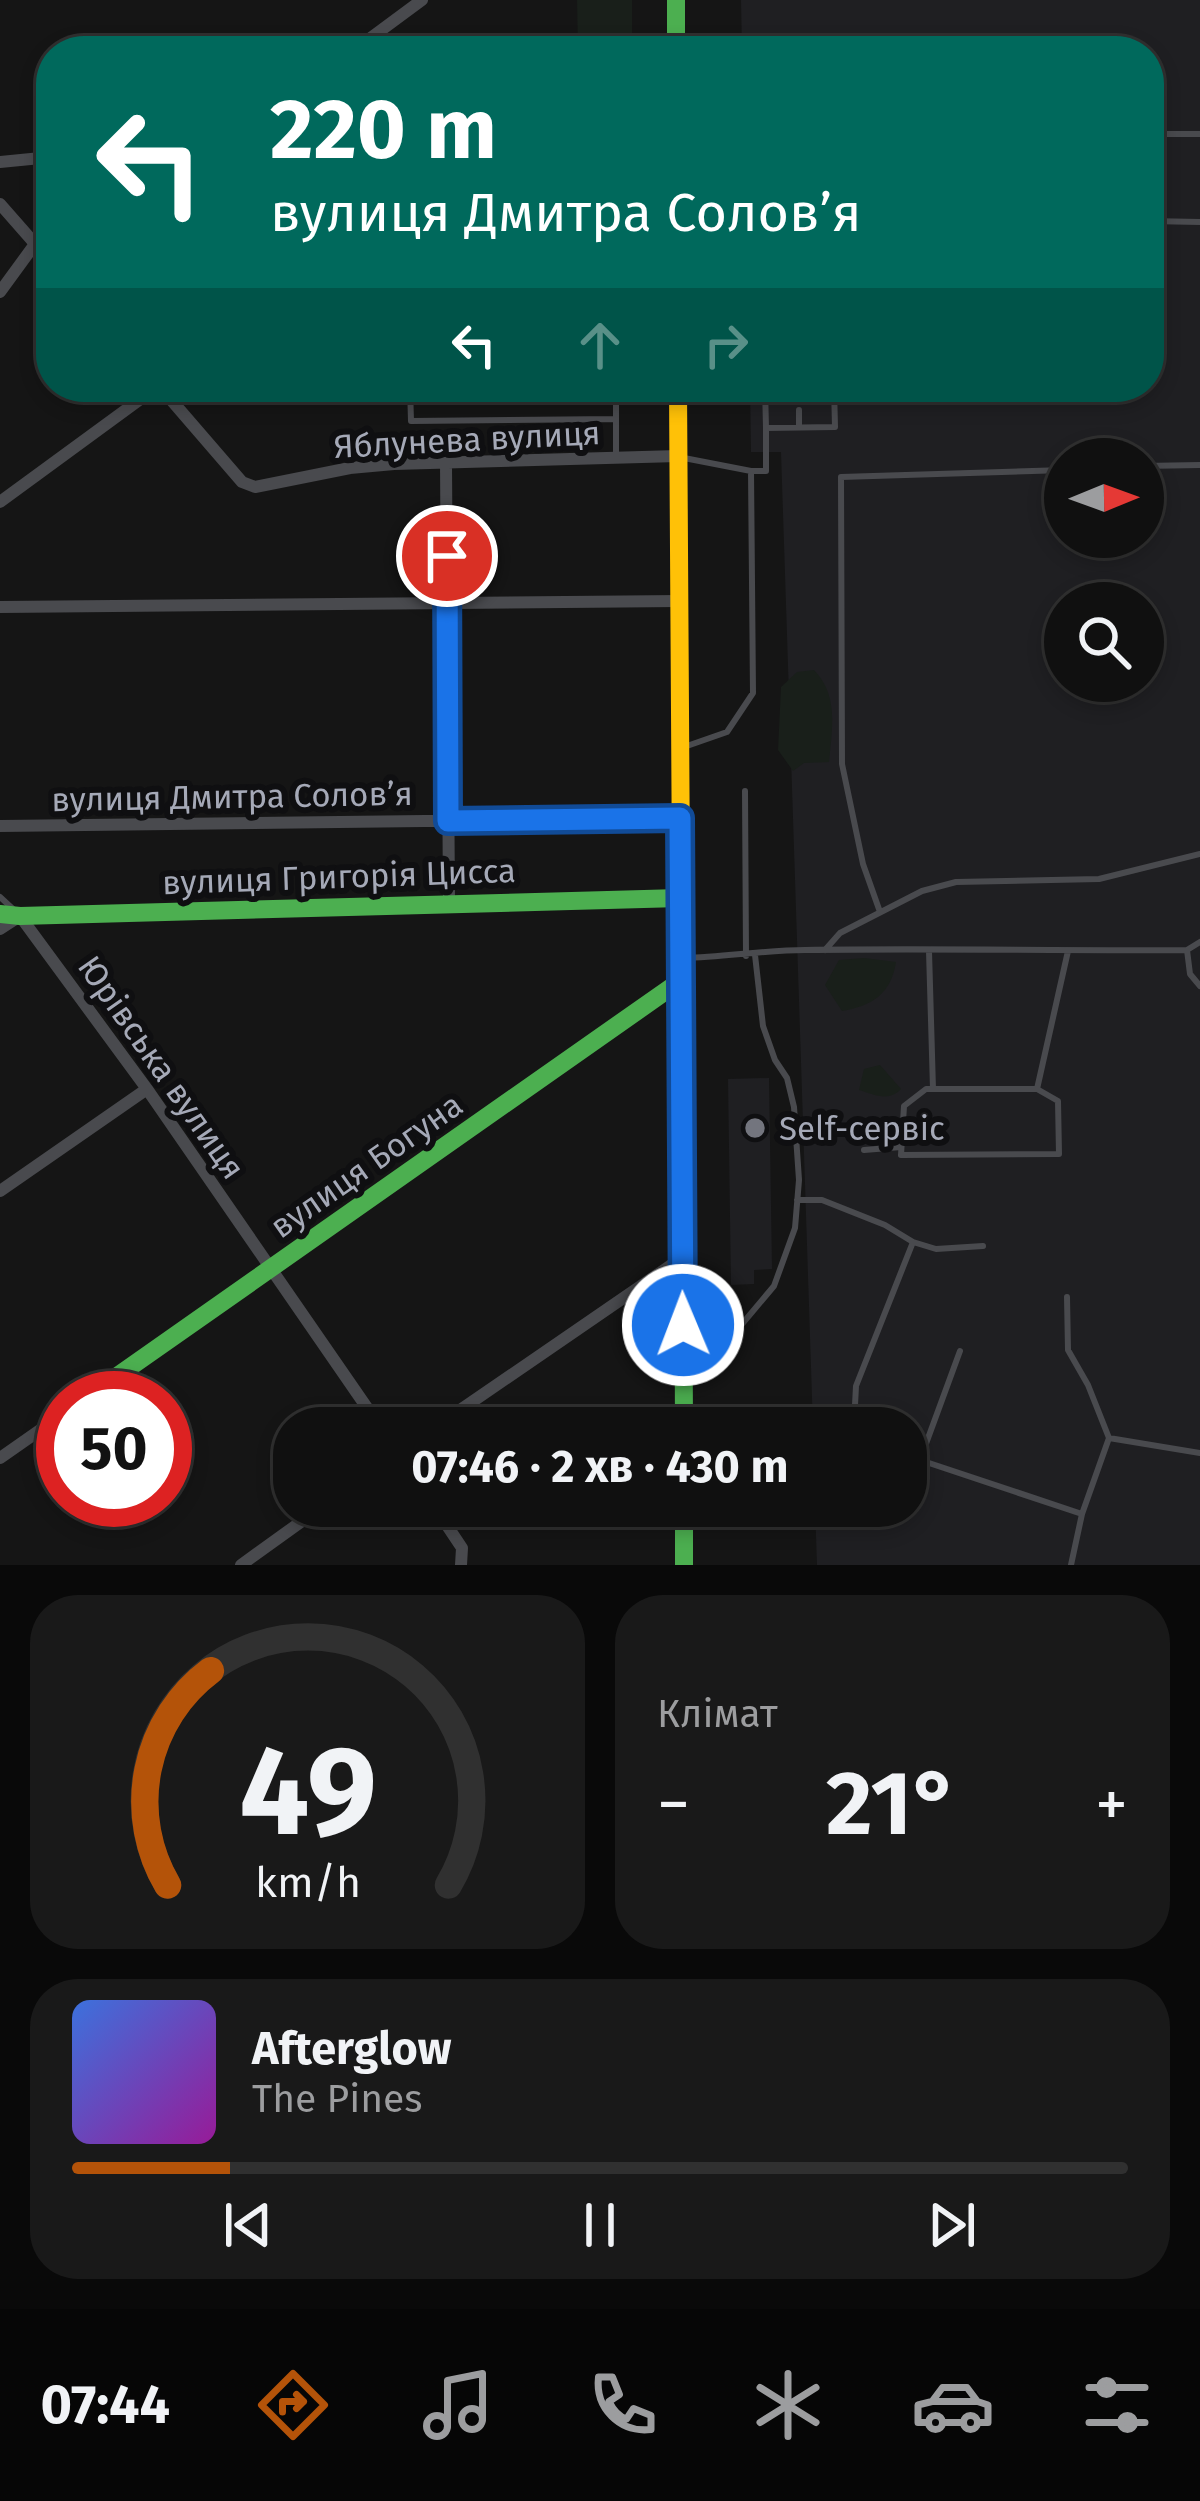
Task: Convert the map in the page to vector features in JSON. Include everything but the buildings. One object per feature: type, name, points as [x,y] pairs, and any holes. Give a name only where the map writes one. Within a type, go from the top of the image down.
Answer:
[{"type":"street","points":[[373,36],[422,0]]},
{"type":"street","points":[[676,0],[676,36]]},
{"type":"street","points":[[0,162],[36,159]]},
{"type":"street","points":[[0,204],[35,244],[0,292]]},
{"type":"street","points":[[0,502],[138,402]]},
{"type":"street","name":"Яблунева вулиця","points":[[172,402],[242,482],[255,487],[350,468],[678,456]]},
{"type":"street","points":[[678,402],[684,1407]]},
{"type":"street","points":[[446,464],[449,902]]},
{"type":"street","points":[[0,607],[680,601]]},
{"type":"street","name":"вулиця Дмитра Соловʼя","points":[[0,826],[680,818]]},
{"type":"street","name":"вулиця Григорія Цисса","points":[[10,915],[680,898]]},
{"type":"street","points":[[0,929],[10,915]]},
{"type":"street","name":"Юрівська вулиця","points":[[10,915],[147,1089],[366,1407]]},
{"type":"street","name":"вулиця Богуна","points":[[124,1371],[680,981]]},
{"type":"street","points":[[0,1191],[147,1089]]},
{"type":"street","points":[[464,1407],[682,1257]]},
{"type":"street","points":[[0,1458],[36,1433]]},
{"type":"street","points":[[241,1565],[294,1527]]},
{"type":"street","points":[[448,1527],[462,1548],[461,1565]]},
{"type":"street","points":[[684,1527],[684,1565]]},
{"type":"lane","points":[[1164,134],[1200,134]]},
{"type":"lane","points":[[1164,221],[1200,222]]},
{"type":"lane","points":[[410,402],[411,421],[616,419]]},
{"type":"lane","points":[[616,402],[616,458]]},
{"type":"lane","points":[[678,456],[766,471],[765,402]]},
{"type":"lane","points":[[766,428],[835,427],[834,402]]},
{"type":"lane","points":[[799,410],[799,428]]},
{"type":"lane","points":[[1164,466],[1200,465]]},
{"type":"lane","points":[[680,748],[727,732],[753,693],[751,471]]},
{"type":"lane","points":[[880,912],[863,864],[842,764],[841,477],[1044,471]]},
{"type":"lane","points":[[684,1359],[731,1336],[774,1286],[795,1228],[799,1180],[794,1107],[787,1078],[763,1025],[750,955],[745,791]]},
{"type":"lane","points":[[825,950],[840,933],[880,912],[922,891],[956,882],[1099,879],[1200,854]]},
{"type":"lane","points":[[0,897],[10,915]]},
{"type":"lane","points":[[680,958],[798,950],[1187,950],[1200,942]]},
{"type":"lane","points":[[1187,950],[1190,974],[1200,986]]},
{"type":"lane","points":[[929,951],[933,1089]]},
{"type":"lane","points":[[1036,1089],[1068,951]]},
{"type":"lane","points":[[933,1089],[1036,1089],[1058,1101],[1059,1154],[901,1155],[904,1106],[933,1089]]},
{"type":"lane","points":[[864,1150],[901,1147]]},
{"type":"lane","points":[[797,1200],[822,1200],[936,1249],[983,1246]]},
{"type":"lane","points":[[855,1407],[856,1386],[913,1242]]},
{"type":"lane","points":[[1067,1297],[1068,1350],[1109,1438],[1082,1514],[1071,1565]]},
{"type":"lane","points":[[927,1441],[961,1351]]},
{"type":"lane","points":[[1109,1438],[1200,1453]]},
{"type":"lane","points":[[927,1462],[1082,1514]]},
{"type":"shaded area","points":[[577,0],[632,0],[632,36],[578,36]]},
{"type":"shaded area","points":[[741,0],[1200,0],[1200,1565],[817,1565],[816,1527],[927,1527],[927,1407],[812,1407],[781,452],[751,452],[750,402],[1164,402],[1164,36],[742,36]]},
{"type":"shaded area","points":[[814,670],[831,702],[829,762],[804,763],[793,771],[778,750],[781,687],[797,672]]},
{"type":"shaded area","points":[[839,960],[896,962],[890,982],[871,1002],[842,1011],[825,985]]},
{"type":"shaded area","points":[[880,1065],[901,1089],[887,1096],[859,1090],[864,1069]]},
{"type":"shaded area","points":[[769,1078],[772,1269],[754,1270],[754,1284],[731,1285],[728,1079]]},
{"type":"traffic: fast","points":[[676,0],[676,36]]},
{"type":"traffic: fast","points":[[0,914],[680,898]]},
{"type":"traffic: fast","points":[[124,1371],[680,981]]},
{"type":"traffic: fast","points":[[683,1199],[684,1407]]},
{"type":"traffic: fast","points":[[684,1527],[684,1565]]},
{"type":"traffic: slow","points":[[678,402],[683,1199]]},
{"type":"place","name":"Self-сервіс","points":[[755,1128]]},
{"type":"route","points":[[447,556],[448,821],[680,818],[683,1325]]}]
